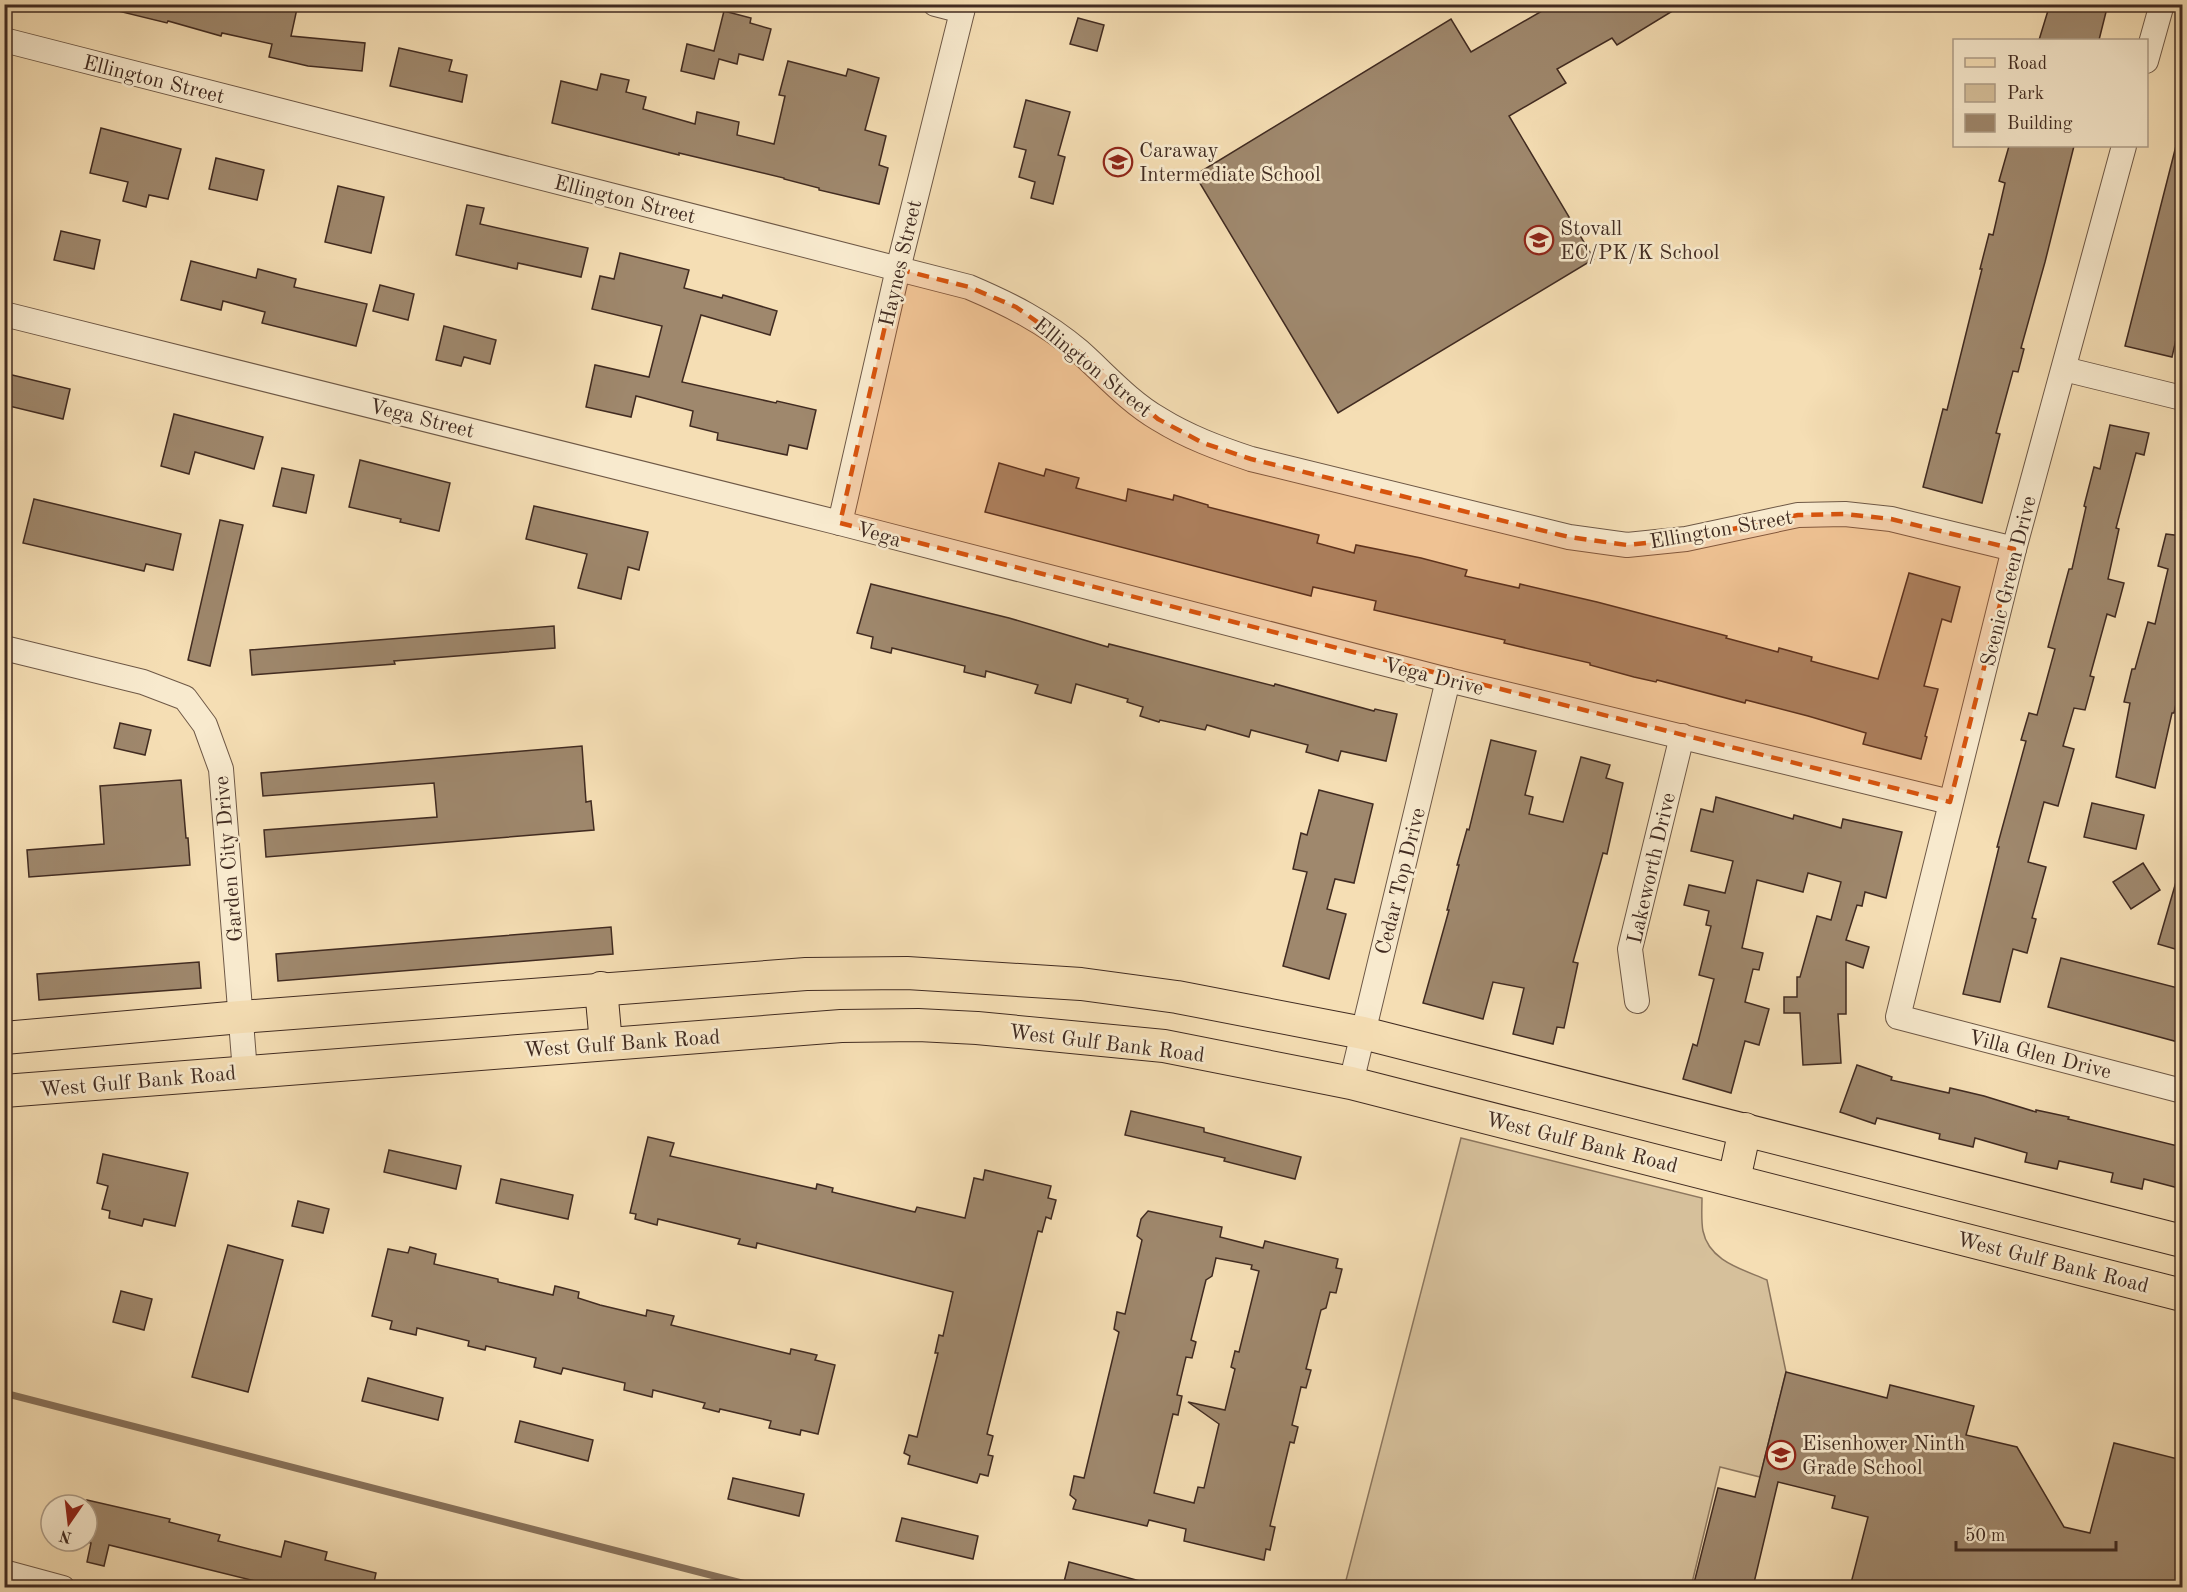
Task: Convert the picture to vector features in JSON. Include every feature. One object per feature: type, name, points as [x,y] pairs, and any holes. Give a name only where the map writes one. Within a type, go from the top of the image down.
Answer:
[{"type":"main road","points":[[4,1038],[601,988],[806,974],[907,973],[1081,984],[1178,997],[1363,1033],[2182,1241]]},
{"type":"main road","points":[[977,1028],[980,976]]},
{"type":"main road","points":[[601,988],[606,1044]]},
{"type":"main road","name":"West Gulf Bank Road","points":[[4,1092],[841,1026],[918,1025],[977,1028],[1164,1046],[1351,1083],[2182,1295]]},
{"type":"main road","points":[[1734,1180],[1745,1129]]},
{"type":"main road","points":[[2115,1277],[2128,1227]]},
{"type":"street","points":[[935,4],[963,8]]},
{"type":"street","points":[[2148,54],[2162,4]]},
{"type":"street","name":"Haynes Street","points":[[840,523],[898,269],[963,8]]},
{"type":"street","name":"Ellington Street","points":[[4,40],[969,286],[1016,307],[1069,343],[1124,394],[1158,419],[1203,443],[1262,461],[1569,537],[1627,545],[1686,539],[1798,515],[1845,514],[1891,519],[2014,549]]},
{"type":"street","name":"Scenic Green Drive","points":[[1898,1017],[2014,549],[2124,147]]},
{"type":"street","name":"Vega Street","points":[[4,314],[840,523]]},
{"type":"street","points":[[2064,369],[2182,398]]},
{"type":"street","name":"Vega","points":[[840,523],[918,544]]},
{"type":"street","name":"Vega Drive","points":[[918,544],[1448,680],[1950,802]]},
{"type":"street","name":"Garden City Drive","points":[[4,648],[143,682],[185,698],[205,725],[221,769],[245,1072]]},
{"type":"street","name":"Cedar Top Drive","points":[[1351,1083],[1448,680]]},
{"type":"street","name":"Lakeworth Drive","points":[[1637,1001],[1630,949],[1682,736]]},
{"type":"street","name":"Villa Glen Drive","points":[[1898,1017],[2182,1091]]},
{"type":"street","points":[[4,1572],[60,1587]]},
{"type":"highlighted area","points":[[898,269],[969,287],[1016,307],[1077,350],[1158,419],[1203,443],[1251,459],[1569,537],[1627,545],[1686,539],[1798,515],[1845,514],[1891,519],[2014,549],[1950,802],[840,523]]},
{"type":"green space","points":[[1461,1138],[1702,1198],[1703,1231],[1712,1250],[1737,1268],[1767,1280],[1786,1372],[1760,1477],[1720,1467],[1691,1587],[1344,1588]]},
{"type":"building","points":[[118,4],[298,4],[291,36],[365,43],[362,71],[308,66],[269,57],[272,44],[222,33],[221,36],[168,21],[167,23],[118,11]]},
{"type":"building","points":[[1554,4],[1684,4],[1617,45],[1612,38],[1557,69],[1566,83],[1509,116],[1594,259],[1338,413],[1195,175],[1451,19],[1471,52]]},
{"type":"building","points":[[2050,4],[2108,4],[2099,39],[2039,39]]},
{"type":"building","points":[[724,11],[751,18],[750,23],[771,29],[763,60],[739,54],[737,64],[719,59],[714,79],[681,71],[687,44],[714,51]]},
{"type":"building","points":[[1078,18],[1104,25],[1097,51],[1070,44]]},
{"type":"building","points":[[399,48],[452,60],[449,71],[467,75],[462,102],[390,86]]},
{"type":"building","points":[[788,61],[846,76],[848,69],[879,78],[865,130],[886,136],[879,165],[888,168],[879,204],[819,190],[819,188],[784,178],[679,153],[679,155],[552,123],[561,81],[597,90],[601,74],[629,80],[626,92],[646,97],[643,109],[695,124],[697,112],[739,122],[737,135],[774,144],[785,96],[779,95]]},
{"type":"building","points":[[1026,100],[1070,112],[1058,155],[1065,157],[1053,204],[1031,198],[1035,182],[1019,177],[1026,150],[1014,147]]},
{"type":"building","points":[[101,128],[181,149],[168,199],[149,195],[146,207],[123,201],[128,182],[90,173]]},
{"type":"building","points":[[2177,142],[2182,143],[2182,314],[2172,357],[2125,346]]},
{"type":"building","points":[[2009,147],[2074,147],[2021,348],[2024,349],[2018,372],[2013,371],[1996,433],[2000,434],[1982,503],[1923,487],[1943,409],[1947,410],[1989,234],[1993,235],[2005,183],[1999,181]]},
{"type":"building","points":[[216,158],[264,170],[257,200],[209,189]]},
{"type":"building","points":[[338,186],[384,197],[371,253],[325,242]]},
{"type":"building","points":[[467,205],[484,208],[480,224],[588,248],[581,277],[518,263],[517,269],[456,255]]},
{"type":"building","points":[[61,231],[100,240],[94,269],[54,260]]},
{"type":"building","points":[[620,253],[689,270],[684,288],[722,298],[723,295],[777,311],[770,335],[701,315],[682,382],[816,410],[807,449],[789,445],[787,455],[717,440],[718,433],[690,426],[693,411],[636,396],[631,417],[586,407],[595,365],[649,377],[662,326],[592,309],[600,276],[614,279]]},
{"type":"building","points":[[191,261],[256,278],[258,269],[296,279],[294,287],[367,304],[356,346],[262,323],[265,312],[223,301],[221,310],[181,300]]},
{"type":"building","points":[[380,285],[414,294],[408,320],[373,311]]},
{"type":"building","points":[[444,326],[496,340],[490,364],[464,357],[461,366],[436,360]]},
{"type":"building","points":[[4,373],[70,389],[63,419],[9,406],[10,401],[4,399]]},
{"type":"building","points":[[174,414],[263,437],[254,469],[195,452],[189,474],[161,466]]},
{"type":"building","points":[[2110,425],[2149,433],[2144,455],[2136,453],[2116,528],[2119,529],[2108,579],[2124,583],[2115,617],[2107,614],[2090,676],[2094,677],[2085,710],[2074,708],[2063,746],[2074,749],[2058,806],[2044,802],[2028,862],[2046,867],[2032,918],[2036,919],[2027,953],[2013,949],[2000,1002],[1963,994],[1999,847],[1997,847],[2026,741],[2021,740],[2029,713],[2037,715],[2055,649],[2048,647],[2069,569],[2072,569],[2094,467],[2100,469]]},
{"type":"building","points":[[360,460],[450,483],[439,531],[400,522],[401,519],[349,507]]},
{"type":"building","points":[[999,463],[1044,476],[1046,469],[1079,478],[1076,488],[1126,501],[1128,489],[1173,500],[1174,495],[1208,505],[1208,507],[1319,535],[1317,543],[1354,553],[1356,545],[1421,558],[1467,570],[1465,576],[1519,588],[1520,584],[1597,602],[1727,636],[1726,638],[1778,652],[1779,648],[1812,657],[1811,661],[1878,679],[1909,573],[1960,587],[1951,622],[1942,619],[1924,686],[1938,689],[1921,759],[1863,744],[1866,733],[1808,716],[1746,700],[1745,703],[1657,680],[1656,682],[1634,677],[1590,665],[1590,663],[1504,643],[1505,640],[1374,610],[1376,601],[1313,587],[1311,596],[985,512]]},
{"type":"building","points":[[282,468],[314,475],[306,513],[273,506]]},
{"type":"building","points":[[34,499],[181,534],[173,570],[146,564],[144,571],[23,543]]},
{"type":"building","points":[[534,506],[648,532],[639,570],[628,567],[621,599],[578,588],[587,554],[526,539]]},
{"type":"building","points":[[220,520],[243,525],[210,666],[188,660]]},
{"type":"building","points":[[2166,534],[2182,536],[2182,677],[2155,788],[2116,777],[2130,703],[2124,702],[2132,669],[2135,669],[2148,622],[2155,624],[2168,569],[2158,566]]},
{"type":"building","points":[[871,584],[1009,618],[1108,647],[1109,644],[1274,686],[1275,684],[1374,711],[1375,709],[1397,714],[1386,761],[1341,751],[1338,761],[1306,752],[1308,745],[1251,730],[1249,737],[1207,725],[1205,730],[1160,720],[1159,722],[1140,716],[1143,707],[1127,702],[1128,699],[1076,684],[1071,703],[1035,693],[1038,685],[986,671],[985,677],[964,672],[965,666],[892,648],[891,653],[871,648],[873,637],[857,633]]},
{"type":"building","points":[[554,626],[555,648],[252,675],[250,650]]},
{"type":"building","points":[[120,723],[151,730],[145,755],[114,748]]},
{"type":"building","points":[[1491,740],[1536,751],[1525,795],[1533,797],[1529,814],[1563,822],[1581,757],[1610,765],[1606,778],[1623,783],[1607,854],[1603,853],[1573,962],[1578,963],[1564,1028],[1557,1027],[1553,1044],[1513,1034],[1524,988],[1493,982],[1483,1019],[1423,1003],[1449,910],[1447,910],[1459,865],[1457,865],[1467,829],[1469,830]]},
{"type":"building","points":[[582,746],[586,802],[591,801],[594,830],[266,857],[264,830],[437,817],[434,783],[263,796],[261,773]]},
{"type":"building","points":[[181,780],[190,865],[29,877],[27,850],[104,844],[100,786]]},
{"type":"building","points":[[1319,790],[1373,804],[1354,883],[1335,879],[1327,909],[1346,914],[1329,979],[1283,966],[1307,872],[1293,869],[1301,833],[1307,835]]},
{"type":"building","points":[[1716,797],[1793,819],[1794,815],[1841,828],[1843,819],[1902,832],[1886,898],[1865,892],[1862,906],[1857,905],[1846,940],[1869,947],[1863,968],[1846,962],[1846,1014],[1838,1014],[1841,1063],[1803,1065],[1800,1013],[1784,1013],[1784,997],[1797,997],[1797,977],[1800,977],[1817,916],[1831,920],[1841,882],[1808,873],[1803,892],[1757,880],[1742,948],[1763,953],[1759,970],[1753,969],[1745,1002],[1769,1009],[1759,1045],[1745,1041],[1731,1093],[1683,1079],[1693,1044],[1697,1046],[1714,979],[1699,975],[1711,926],[1706,925],[1709,911],[1684,905],[1689,885],[1725,893],[1733,861],[1691,851],[1701,809],[1713,812]]},
{"type":"building","points":[[2092,803],[2144,815],[2136,849],[2084,837]]},
{"type":"building","points":[[2143,863],[2160,890],[2131,909],[2113,882]]},
{"type":"building","points":[[2178,875],[2182,875],[2182,951],[2158,944]]},
{"type":"building","points":[[611,927],[613,954],[278,981],[276,954]]},
{"type":"building","points":[[2061,958],[2182,989],[2182,1024],[2178,1042],[2048,1007]]},
{"type":"building","points":[[199,962],[201,988],[39,1000],[37,974]]},
{"type":"building","points":[[1857,1065],[1892,1077],[1891,1080],[1949,1093],[1950,1088],[2036,1112],[2036,1110],[2069,1117],[2068,1119],[2182,1147],[2182,1189],[2144,1179],[2142,1189],[2111,1182],[2113,1173],[2059,1161],[2057,1169],[2025,1162],[2027,1153],[1975,1138],[1973,1147],[1939,1139],[1940,1134],[1877,1118],[1875,1124],[1840,1112]]},
{"type":"building","points":[[1131,1111],[1204,1128],[1204,1132],[1301,1157],[1295,1179],[1224,1161],[1225,1158],[1125,1135]]},
{"type":"building","points":[[648,1137],[674,1143],[670,1156],[816,1189],[817,1184],[833,1188],[832,1192],[915,1212],[917,1207],[965,1218],[974,1178],[983,1180],[985,1170],[1051,1186],[1048,1198],[1056,1200],[1051,1219],[1046,1217],[1042,1232],[1038,1231],[987,1434],[993,1436],[988,1455],[993,1456],[988,1476],[980,1474],[977,1483],[908,1464],[910,1456],[904,1453],[909,1435],[917,1437],[938,1353],[935,1353],[939,1335],[943,1336],[953,1292],[757,1243],[756,1248],[738,1244],[740,1239],[658,1219],[657,1225],[635,1219],[636,1214],[630,1213]]},
{"type":"building","points":[[389,1150],[461,1166],[456,1189],[384,1172]]},
{"type":"building","points":[[103,1154],[188,1173],[175,1226],[144,1219],[142,1226],[109,1218],[110,1211],[102,1209],[108,1186],[97,1183]]},
{"type":"building","points":[[501,1179],[573,1195],[568,1219],[496,1203]]},
{"type":"building","points":[[298,1201],[329,1209],[323,1233],[292,1226]]},
{"type":"building","points":[[1148,1211],[1222,1227],[1220,1237],[1263,1248],[1265,1241],[1338,1259],[1336,1268],[1342,1269],[1336,1293],[1330,1292],[1326,1308],[1321,1310],[1306,1369],[1311,1370],[1306,1388],[1301,1387],[1292,1425],[1298,1427],[1294,1443],[1290,1442],[1270,1526],[1275,1527],[1270,1550],[1266,1549],[1264,1560],[1184,1541],[1186,1529],[1149,1520],[1147,1526],[1073,1509],[1076,1500],[1070,1495],[1074,1476],[1084,1478],[1119,1332],[1114,1329],[1117,1312],[1125,1314],[1142,1240],[1137,1236],[1141,1219]],"holes":[[[1216,1258],[1252,1265],[1251,1269],[1259,1271],[1239,1352],[1235,1351],[1231,1367],[1235,1369],[1225,1410],[1188,1402],[1219,1424],[1204,1488],[1198,1487],[1194,1503],[1154,1493],[1173,1414],[1178,1415],[1182,1396],[1177,1395],[1186,1357],[1192,1358],[1196,1342],[1191,1340],[1206,1280],[1212,1276]]]},
{"type":"building","points":[[228,1245],[283,1260],[248,1392],[192,1377]]},
{"type":"building","points":[[410,1247],[436,1254],[434,1264],[498,1279],[498,1282],[553,1295],[555,1286],[579,1292],[578,1298],[600,1305],[646,1316],[647,1310],[674,1316],[671,1325],[790,1354],[791,1349],[817,1355],[815,1360],[835,1365],[818,1434],[801,1430],[800,1435],[769,1428],[771,1421],[720,1409],[719,1412],[703,1408],[705,1403],[653,1390],[652,1397],[624,1390],[625,1383],[563,1368],[561,1374],[534,1367],[536,1358],[486,1346],[485,1350],[468,1346],[469,1341],[417,1328],[416,1335],[390,1329],[392,1321],[372,1316],[388,1249],[408,1253]]},
{"type":"building","points":[[121,1291],[152,1299],[144,1330],[113,1322]]},
{"type":"building","points":[[1786,1372],[1887,1398],[1890,1385],[1974,1406],[1966,1435],[2017,1447],[2064,1527],[2090,1533],[2114,1443],[2182,1460],[2182,1587],[1850,1587],[1868,1517],[1832,1508],[1835,1496],[1778,1482],[1753,1587],[1693,1587],[1718,1488],[1755,1497]]},
{"type":"building","points":[[368,1378],[443,1398],[438,1420],[362,1401]]},
{"type":"building","points":[[520,1421],[593,1440],[588,1461],[515,1442]]},
{"type":"building","points":[[733,1478],[804,1494],[799,1516],[728,1499]]},
{"type":"building","points":[[99,1503],[170,1519],[169,1522],[220,1535],[218,1541],[281,1557],[285,1541],[327,1552],[325,1560],[376,1573],[373,1587],[279,1587],[109,1545],[104,1566],[87,1562],[89,1553],[99,1553]]},
{"type":"building","points":[[902,1518],[978,1536],[973,1559],[896,1541]]},
{"type":"building","points":[[1069,1562],[1144,1582],[1144,1587],[1086,1587],[1064,1582]]},
{"type":"waterway","points":[[4,1393],[761,1588]]},
{"type":"place","name":"Caraway Intermediate School","points":[[1118,162]]},
{"type":"place","name":"Stovall EC/PK/K School","points":[[1539,240]]},
{"type":"place","name":"Eisenhower Ninth Grade School","points":[[1781,1455]]}]
